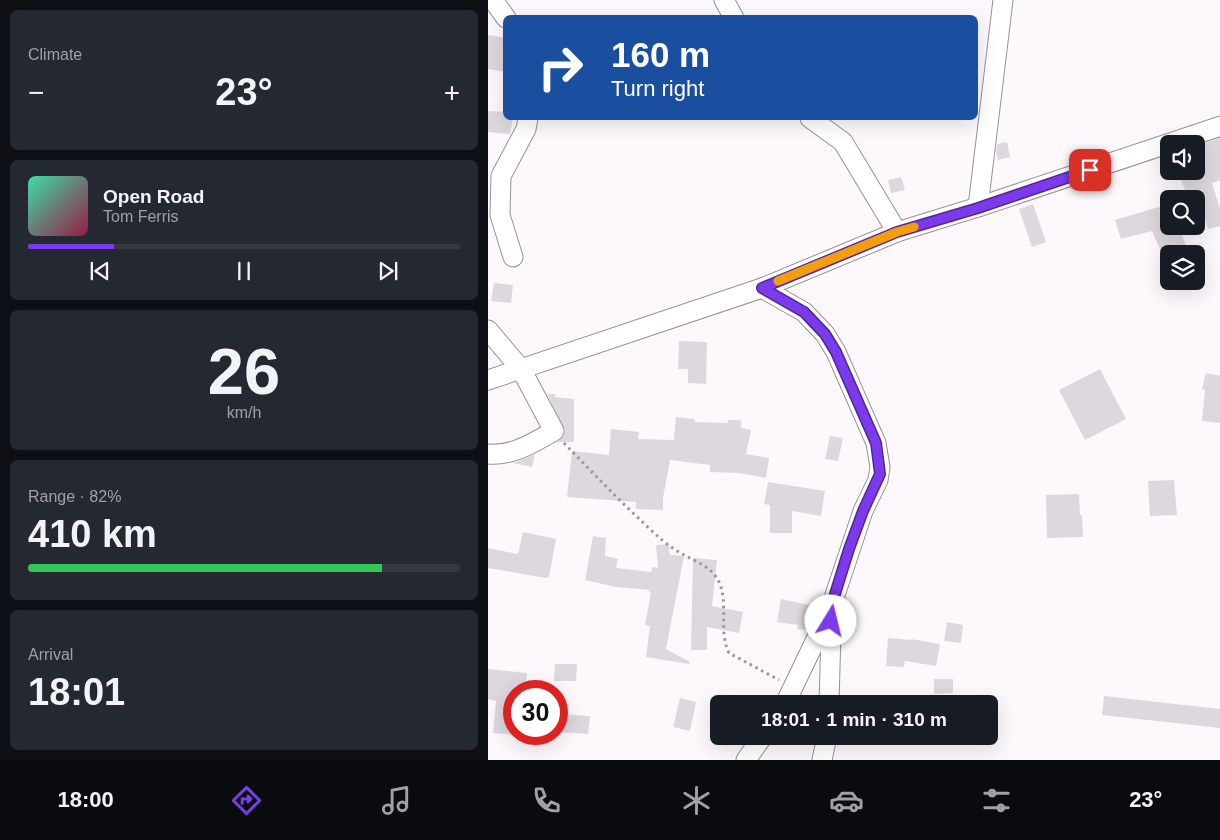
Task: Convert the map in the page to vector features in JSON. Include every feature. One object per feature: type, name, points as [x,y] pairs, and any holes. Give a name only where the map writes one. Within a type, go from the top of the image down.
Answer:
[{"type":"street","points":[[494,0],[504,15]]},
{"type":"street","points":[[724,0],[732,15]]},
{"type":"street","points":[[978,208],[1003,0]]},
{"type":"street","points":[[513,257],[500,215],[501,176],[526,129],[528,120]]},
{"type":"street","points":[[813,120],[843,142],[897,232]]},
{"type":"street","points":[[488,380],[762,288],[897,232],[978,208],[1220,126]]},
{"type":"street","points":[[762,288],[804,312],[825,334],[836,352],[876,443],[880,467],[878,480],[863,511],[830,610],[789,695]]},
{"type":"street","points":[[488,330],[521,369],[554,431],[517,451],[503,454],[488,454]]},
{"type":"street","points":[[829,695],[832,631],[830,610]]},
{"type":"street","points":[[746,760],[757,745]]},
{"type":"street","points":[[822,760],[825,745]]},
{"type":"path","points":[[554,431],[599,480],[656,534],[679,552],[709,568],[719,582],[723,594],[725,643],[729,654],[793,686]]},
{"type":"building","points":[[488,35],[503,38],[503,72],[488,69]]},
{"type":"building","points":[[488,111],[503,112],[503,120],[513,120],[510,134],[488,132]]},
{"type":"building","points":[[1221,138],[1221,180],[1212,183],[1221,211],[1221,226],[1208,229],[1205,219],[1205,190],[1185,190],[1181,180],[1205,180],[1205,143]]},
{"type":"building","points":[[1007,142],[1010,157],[998,160],[997,144]]},
{"type":"building","points":[[901,177],[905,190],[891,193],[888,180]]},
{"type":"building","points":[[1033,204],[1046,242],[1032,247],[1019,209]]},
{"type":"building","points":[[1160,207],[1160,235],[1182,235],[1186,245],[1160,245],[1160,249],[1152,231],[1121,239],[1115,220]]},
{"type":"building","points":[[494,283],[513,285],[511,303],[491,301]]},
{"type":"building","points":[[679,341],[707,342],[706,384],[688,383],[688,369],[678,369]]},
{"type":"building","points":[[1100,369],[1126,419],[1085,440],[1059,390]]},
{"type":"building","points":[[1206,373],[1221,376],[1221,423],[1202,421],[1205,390],[1202,389]]},
{"type":"building","points":[[547,394],[574,399],[574,442],[557,442],[563,437],[565,431]]},
{"type":"building","points":[[676,417],[694,419],[694,422],[728,423],[728,420],[741,420],[741,428],[751,430],[746,454],[769,458],[766,478],[740,473],[710,472],[710,465],[670,460],[663,498],[663,510],[636,509],[636,502],[567,497],[572,451],[609,455],[611,429],[639,432],[638,439],[674,440]]},
{"type":"building","points":[[830,436],[843,438],[838,461],[825,459]]},
{"type":"building","points":[[535,454],[532,467],[513,463],[526,458]]},
{"type":"building","points":[[1174,480],[1177,515],[1150,516],[1148,481]]},
{"type":"building","points":[[768,482],[825,491],[821,516],[792,511],[792,533],[770,533],[770,505],[764,504]]},
{"type":"building","points":[[1079,494],[1083,537],[1047,538],[1046,495]]},
{"type":"building","points":[[523,532],[556,539],[549,577],[488,568],[488,548],[518,554]]},
{"type":"building","points":[[593,536],[606,538],[605,556],[618,559],[616,568],[651,572],[652,567],[658,568],[656,545],[669,544],[670,555],[684,556],[666,649],[690,662],[689,664],[646,657],[650,626],[645,625],[650,590],[616,587],[585,580]]},
{"type":"building","points":[[693,558],[717,560],[712,606],[743,612],[739,633],[707,627],[707,650],[691,650]]},
{"type":"building","points":[[781,599],[819,607],[808,630],[797,629],[798,625],[777,622]]},
{"type":"building","points":[[947,622],[963,625],[961,643],[944,641]]},
{"type":"building","points":[[888,638],[911,639],[940,644],[936,666],[905,661],[904,667],[886,666]]},
{"type":"building","points":[[555,664],[577,664],[576,681],[554,680]]},
{"type":"building","points":[[488,669],[527,673],[527,680],[503,680],[503,734],[493,733],[496,701],[488,699]]},
{"type":"building","points":[[934,679],[953,679],[953,693],[934,694]]},
{"type":"building","points":[[1104,696],[1221,709],[1221,728],[1102,715]]},
{"type":"building","points":[[680,698],[696,702],[690,731],[673,727]]},
{"type":"building","points":[[568,715],[590,716],[588,734],[568,733]]},
{"type":"slow traffic","points":[[778,281],[897,232],[914,227]]},
{"type":"route","points":[[831,621],[830,610],[849,549],[863,511],[880,474],[876,443],[836,352],[825,334],[804,312],[762,288],[897,232],[978,208],[1090,170]]}]
